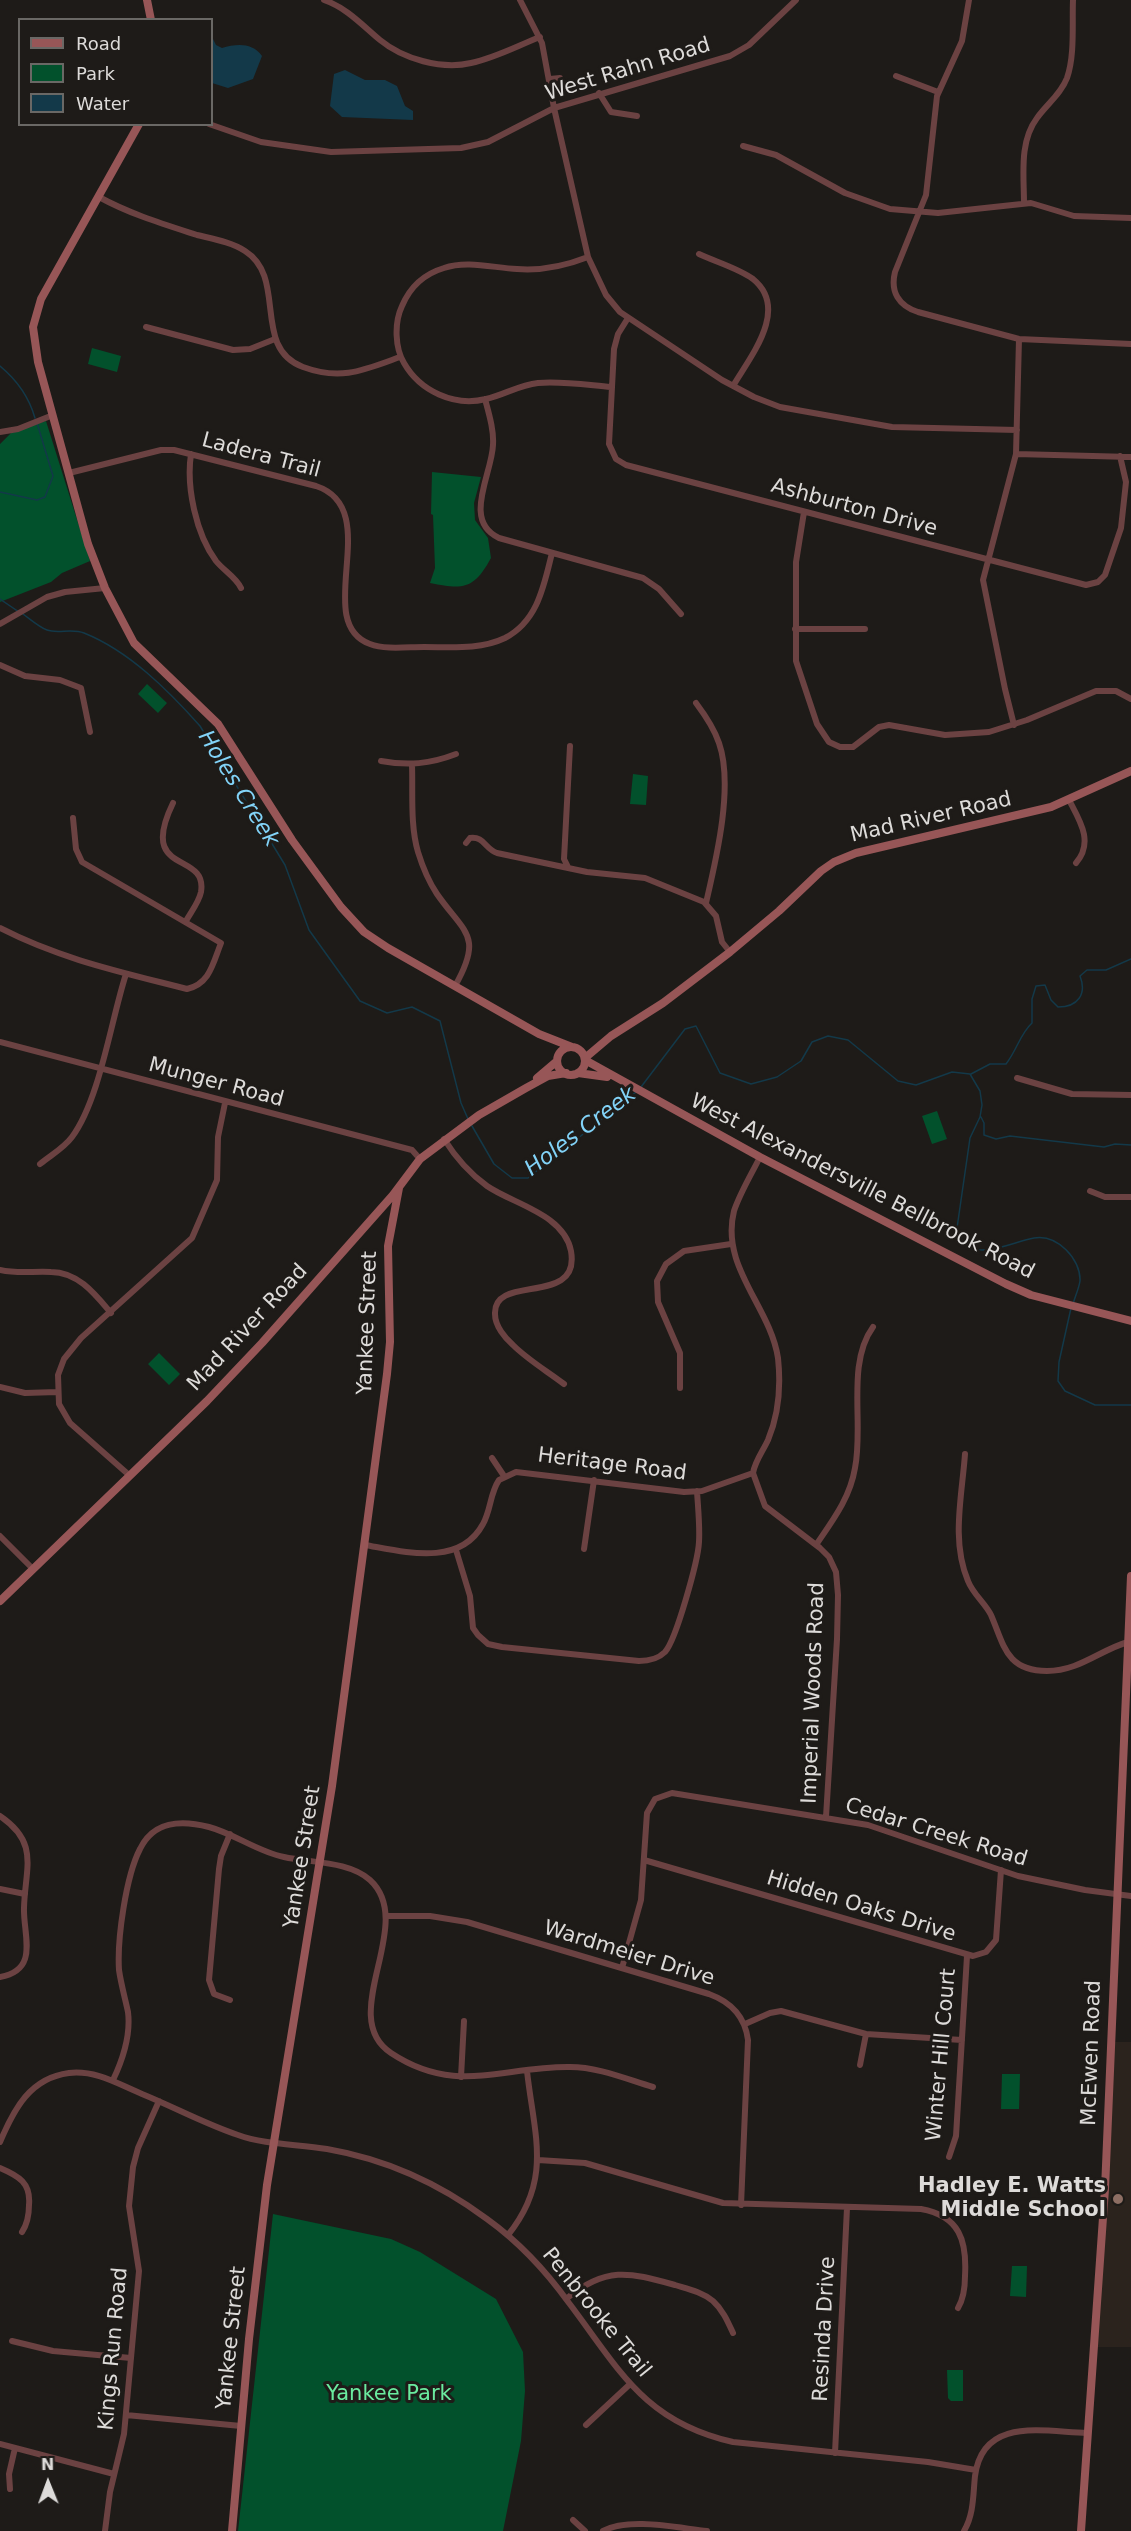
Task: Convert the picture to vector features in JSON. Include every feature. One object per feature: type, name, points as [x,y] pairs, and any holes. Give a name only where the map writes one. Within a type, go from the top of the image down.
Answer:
[{"type":"street","points":[[147,0],[151,18]]},
{"type":"street","points":[[324,0],[347,12],[393,50],[410,57],[441,64],[470,63],[540,38]]},
{"type":"street","points":[[520,0],[540,38],[588,257],[606,295],[628,318],[733,386],[754,397],[790,410],[879,426],[1017,430]]},
{"type":"street","name":"West Rahn Road","points":[[213,125],[261,142],[307,150],[349,153],[461,148],[488,142],[554,108],[730,56],[749,45],[796,0]]},
{"type":"street","points":[[969,0],[962,41],[938,92],[934,110],[928,185],[894,278],[895,293],[901,303],[918,312],[1019,339],[1131,344]]},
{"type":"street","points":[[1024,203],[1025,150],[1028,133],[1035,120],[1062,89],[1068,72],[1073,0]]},
{"type":"street","points":[[896,76],[938,92]]},
{"type":"street","points":[[550,79],[560,78]]},
{"type":"street","points":[[599,93],[611,112],[637,116]]},
{"type":"street","points":[[138,126],[41,299],[34,319],[35,348],[88,544],[105,588],[134,643],[226,734],[292,840],[348,915],[372,939],[539,1034],[575,1048]]},
{"type":"street","points":[[743,146],[787,159],[861,200],[890,209],[919,213],[1024,203],[1047,207],[1074,216],[1131,218]]},
{"type":"street","points":[[99,197],[120,209],[152,221],[235,246],[253,257],[265,275],[275,339],[284,355],[297,365],[317,372],[337,375],[356,373],[400,357]]},
{"type":"street","points":[[699,254],[752,279],[761,288],[767,302],[768,316],[765,330],[733,386]]},
{"type":"street","points":[[588,257],[547,269],[460,265],[431,273],[409,292],[400,309],[397,338],[400,357],[409,372],[431,392],[455,400],[485,399],[515,387],[538,383],[611,387]]},
{"type":"street","points":[[893,307],[901,303]]},
{"type":"street","name":"Ashburton Drive","points":[[628,318],[615,341],[611,387],[609,444],[612,454],[620,462],[1081,585],[1093,584],[1102,579],[1111,562],[1123,520],[1126,482],[1120,456]]},
{"type":"street","points":[[146,327],[233,350],[250,349],[275,339]]},
{"type":"street","points":[[1014,725],[983,587],[987,560],[1016,454],[1019,339]]},
{"type":"street","points":[[485,399],[493,444],[480,506],[483,523],[489,532],[499,538],[643,578],[656,587],[681,614]]},
{"type":"street","points":[[0,432],[53,415]]},
{"type":"street","name":"Ladera Trail","points":[[69,473],[161,450],[174,450],[316,486],[329,492],[339,500],[345,511],[347,522],[347,620],[356,636],[370,645],[382,647],[478,646],[504,638],[522,626],[535,609],[552,553]]},
{"type":"street","points":[[191,454],[188,479],[204,541],[216,561],[237,581],[241,588]]},
{"type":"street","points":[[1016,454],[1131,457]]},
{"type":"street","points":[[804,512],[796,562],[795,629],[799,673],[824,738],[833,745],[853,747],[879,728],[890,724],[945,735],[989,732],[1014,725],[1096,691],[1116,691],[1131,699]]},
{"type":"street","points":[[0,624],[47,597],[65,592],[105,588]]},
{"type":"street","points":[[795,629],[865,629]]},
{"type":"street","points":[[0,665],[25,676],[66,681],[81,688],[90,732]]},
{"type":"street","points":[[696,703],[711,725],[723,756],[722,828],[706,903]]},
{"type":"street","points":[[568,867],[564,859],[570,746]]},
{"type":"street","points":[[381,761],[412,765],[434,762],[456,754]]},
{"type":"street","points":[[412,765],[414,834],[419,854],[436,893],[460,921],[468,938],[467,962],[455,986]]},
{"type":"street","name":"Mad River Road","points":[[585,1059],[611,1036],[663,1003],[730,952],[779,911],[813,878],[840,859],[1030,813],[1069,800],[1131,771]]},
{"type":"street","points":[[1069,800],[1081,823],[1085,839],[1083,852],[1076,863]]},
{"type":"street","points":[[173,803],[162,830],[163,846],[174,858],[194,870],[201,885],[199,899],[186,921]]},
{"type":"street","points":[[0,928],[51,952],[126,974],[187,989],[196,987],[205,981],[222,943],[82,861],[76,849],[73,818]]},
{"type":"street","points":[[466,843],[470,838],[480,838],[491,851],[604,874],[645,878],[706,903],[716,916],[722,942],[730,952]]},
{"type":"street","points":[[40,1164],[67,1142],[81,1123],[100,1069],[126,974]]},
{"type":"street","points":[[539,1034],[550,1044],[559,1068],[566,1074]]},
{"type":"street","name":"Mad River Road","points":[[575,1048],[611,1036]]},
{"type":"street","name":"Munger Road","points":[[0,1042],[225,1103],[412,1150],[420,1159]]},
{"type":"street","points":[[557,1059],[561,1050],[575,1048]]},
{"type":"street","name":"West Alexandersville Bellbrook Road","points":[[575,1048],[585,1059],[653,1100],[1006,1284],[1057,1302],[1131,1321]]},
{"type":"street","name":"Mad River Road","points":[[526,1088],[557,1059]]},
{"type":"street","points":[[578,1072],[583,1067],[585,1059]]},
{"type":"street","name":"West Alexandersville Bellbrook Road","points":[[566,1074],[594,1073],[618,1080]]},
{"type":"street","name":"Mad River Road","points":[[0,1601],[255,1350],[399,1188],[420,1159],[463,1126],[526,1088],[548,1076],[566,1074]]},
{"type":"street","points":[[1017,1078],[1072,1094],[1131,1095]]},
{"type":"street","points":[[129,1475],[70,1424],[61,1410],[57,1392],[60,1367],[69,1351],[192,1238],[217,1180],[218,1137],[225,1103]]},
{"type":"street","points":[[444,1140],[462,1166],[493,1190],[547,1219],[560,1230],[569,1244],[572,1261],[567,1276],[556,1283],[507,1295],[496,1305],[495,1314],[498,1326],[510,1342],[564,1384]]},
{"type":"street","points":[[753,1473],[775,1419],[779,1394],[778,1359],[767,1321],[743,1277],[731,1244],[735,1209],[760,1157]]},
{"type":"street","name":"Yankee Street","points":[[232,2531],[254,2297],[274,2141],[320,1863],[388,1367],[387,1246],[399,1188]]},
{"type":"street","points":[[1090,1191],[1105,1197],[1131,1197]]},
{"type":"street","points":[[680,1388],[680,1353],[658,1302],[657,1281],[666,1264],[684,1251],[731,1244]]},
{"type":"street","points":[[0,1270],[19,1273],[65,1274],[81,1282],[111,1313]]},
{"type":"street","points":[[816,1545],[834,1519],[851,1486],[857,1455],[860,1368],[866,1341],[873,1327]]},
{"type":"street","points":[[0,1387],[25,1393],[57,1392]]},
{"type":"street","points":[[965,1454],[958,1534],[963,1564],[973,1592],[990,1614],[1002,1646],[1010,1657],[1029,1669],[1062,1670],[1076,1667],[1128,1642]]},
{"type":"street","points":[[365,1545],[431,1554],[456,1550],[472,1539],[483,1525],[496,1484],[504,1476],[492,1458]]},
{"type":"street","name":"Heritage Road","points":[[504,1476],[523,1471],[697,1491],[753,1473]]},
{"type":"street","name":"Imperial Woods Road","points":[[753,1473],[765,1506],[816,1545],[834,1566],[838,1595],[826,1817]]},
{"type":"street","points":[[584,1549],[594,1480]]},
{"type":"street","points":[[456,1550],[470,1596],[473,1628],[488,1644],[651,1660],[663,1654],[673,1639],[698,1553],[697,1491]]},
{"type":"street","points":[[0,1536],[33,1569]]},
{"type":"street","name":"McEwen Road","points":[[1081,2531],[1105,2189],[1117,1895],[1126,1778],[1131,1576]]},
{"type":"street","name":"Cedar Creek Road","points":[[622,1968],[641,1900],[647,1813],[652,1803],[664,1794],[679,1794],[826,1817],[884,1829],[1041,1882],[1131,1896]]},
{"type":"street","points":[[0,1816],[16,1828],[26,1846],[29,1871],[24,1916],[27,1954],[17,1970],[0,1977]]},
{"type":"street","points":[[113,2080],[124,2055],[128,2030],[128,2013],[119,1958],[126,1893],[139,1850],[156,1830],[175,1823],[195,1823],[230,1834],[277,1856],[351,1869],[364,1875],[375,1886],[382,1897],[387,1916],[371,2009],[374,2034],[393,2054],[433,2072],[461,2077],[561,2067],[585,2068],[653,2087]]},
{"type":"street","points":[[230,1834],[219,1869],[208,1980],[214,1994],[230,2000]]},
{"type":"street","name":"Hidden Oaks Drive","points":[[644,1860],[967,1956],[986,1952],[996,1940],[1001,1870]]},
{"type":"street","points":[[0,1889],[25,1894]]},
{"type":"street","name":"Wardmeier Drive","points":[[387,1916],[430,1916],[467,1922],[622,1968],[719,1998],[732,2006],[745,2024]]},
{"type":"street","name":"Winter Hill Court","points":[[949,2157],[957,2136],[967,1956]]},
{"type":"street","points":[[741,2205],[748,2040],[745,2024],[770,2013],[781,2011],[866,2034],[962,2040]]},
{"type":"street","points":[[461,2077],[464,2021]]},
{"type":"street","points":[[861,2065],[866,2034]]},
{"type":"street","points":[[508,2235],[531,2200],[536,2181],[538,2160],[527,2071]]},
{"type":"street","name":"Penbrooke Trail","points":[[0,2142],[17,2105],[28,2092],[58,2075],[93,2074],[113,2080],[238,2135],[336,2150],[405,2171],[464,2203],[508,2235],[566,2299],[630,2385],[667,2416],[711,2436],[749,2444],[928,2462],[976,2470]]},
{"type":"street","name":"Kings Run Road","points":[[105,2531],[126,2415],[139,2271],[129,2198],[135,2158],[159,2101]]},
{"type":"street","points":[[538,2160],[585,2163],[707,2199],[741,2205],[921,2209],[935,2212],[948,2220],[958,2231],[966,2250],[965,2292],[958,2308]]},
{"type":"street","points":[[0,2168],[21,2178],[29,2190],[29,2216],[22,2232]]},
{"type":"street","name":"Resinda Drive","points":[[835,2453],[847,2208]]},
{"type":"street","points":[[566,2299],[596,2279],[616,2274],[633,2274],[705,2296],[718,2306],[733,2332]]},
{"type":"street","points":[[12,2341],[53,2351],[131,2358]]},
{"type":"street","points":[[586,2425],[630,2385]]},
{"type":"street","points":[[126,2415],[241,2426]]},
{"type":"street","points":[[964,2531],[970,2517],[976,2470],[981,2456],[1002,2435],[1027,2430],[1087,2433]]},
{"type":"street","points":[[0,2444],[114,2474]]},
{"type":"street","points":[[10,2489],[9,2474],[15,2448]]},
{"type":"street","points":[[573,2520],[585,2531]]},
{"type":"street","points":[[603,2531],[614,2526],[628,2524],[707,2531]]},
{"type":"shaded area","name":"Hadley E. Watts Middle School","points":[[1110,2042],[1131,2042],[1131,2347],[1093,2347]]},
{"type":"green space","points":[[92,348],[121,356],[117,372],[88,364]]},
{"type":"green space","points":[[46,421],[90,561],[62,573],[51,582],[0,602],[0,444],[12,432]]},
{"type":"green space","points":[[432,472],[481,477],[474,503],[475,520],[488,538],[491,558],[479,576],[467,585],[451,586],[430,583],[435,568],[433,515],[431,514]]},
{"type":"green space","points":[[147,684],[167,703],[158,713],[138,694]]},
{"type":"green space","points":[[633,774],[648,776],[646,805],[630,804]]},
{"type":"green space","points":[[937,1111],[947,1139],[932,1144],[922,1116]]},
{"type":"green space","points":[[159,1353],[180,1374],[169,1385],[148,1364]]},
{"type":"green space","points":[[1002,2074],[1020,2074],[1019,2109],[1001,2109]]},
{"type":"green space","name":"Yankee Park","points":[[273,2214],[391,2239],[420,2252],[496,2299],[523,2352],[525,2391],[521,2441],[503,2531],[238,2531]]},
{"type":"green space","points":[[1012,2266],[1027,2266],[1026,2297],[1010,2296]]},
{"type":"green space","points":[[947,2370],[963,2370],[963,2401],[951,2401],[948,2398]]},
{"type":"water","points":[[213,39],[216,45],[222,48],[249,46],[262,56],[253,79],[228,88],[213,83]]},
{"type":"water","points":[[345,70],[365,80],[385,80],[397,86],[405,106],[413,111],[413,120],[342,117],[330,106],[334,74]]},
{"type":"waterway","name":"Holes Creek","points":[[0,366],[22,389],[35,418]]},
{"type":"waterway","name":"Holes Creek","points":[[0,492],[37,500],[45,497],[53,476],[37,423]]},
{"type":"waterway","name":"Holes Creek","points":[[0,599],[19,612]]},
{"type":"waterway","name":"Holes Creek","points":[[23,614],[47,630],[84,633],[117,650],[147,673],[200,726],[285,865],[309,930],[360,1001],[387,1013],[412,1007],[440,1021],[461,1103],[468,1119]]},
{"type":"waterway","points":[[971,1074],[990,1064],[1006,1064],[1024,1032],[1032,1023],[1032,999],[1036,986],[1045,985],[1051,1000],[1058,1007],[1071,1005],[1081,994],[1080,976],[1087,970],[1106,970],[1131,959]]},
{"type":"waterway","name":"Holes Creek","points":[[641,1087],[685,1029],[696,1026],[720,1073],[751,1084],[777,1077],[801,1061],[812,1042],[828,1036],[848,1040],[898,1081],[916,1085],[952,1072],[970,1074],[980,1091],[982,1105],[980,1117],[970,1138],[957,1228],[962,1240],[970,1247],[979,1250],[1034,1238],[1043,1238],[1059,1244],[1072,1257],[1079,1273],[1080,1281],[1073,1304]]},
{"type":"waterway","name":"Holes Creek","points":[[472,1126],[494,1164],[512,1178],[528,1178],[636,1092]]},
{"type":"waterway","points":[[981,1117],[984,1123],[984,1135],[996,1139],[1010,1136],[1104,1147],[1115,1144],[1131,1145]]},
{"type":"waterway","points":[[1071,1308],[1059,1362],[1058,1381],[1065,1391],[1095,1405],[1131,1405]]},
{"type":"place","name":"Hadley E. Watts Middle School","points":[[1118,2199]]}]
